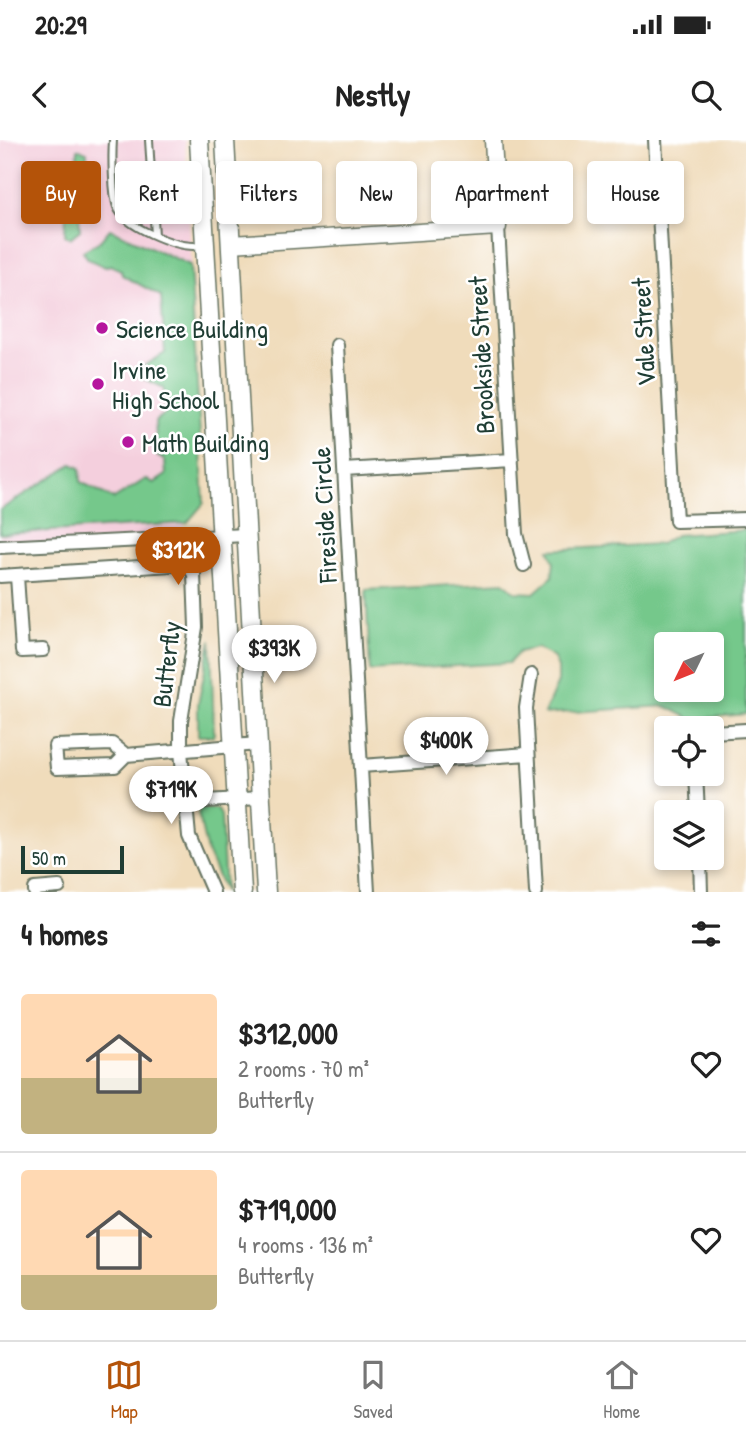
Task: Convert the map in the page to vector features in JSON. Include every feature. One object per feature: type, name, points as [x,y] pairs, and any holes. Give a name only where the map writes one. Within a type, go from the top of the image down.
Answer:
[{"type":"main road","points":[[199,140],[242,892]]},
{"type":"main road","points":[[225,140],[266,892]]},
{"type":"street","name":"Brookside Street","points":[[493,140],[516,534],[524,565]]},
{"type":"street","name":"Vale Street","points":[[655,140],[677,521],[746,519]]},
{"type":"street","points":[[231,244],[498,227]]},
{"type":"street","name":"Fireside Circle","points":[[337,345],[368,892]]},
{"type":"street","points":[[344,470],[512,460]]},
{"type":"street","points":[[0,547],[246,534]]},
{"type":"street","name":"Butterfly","points":[[0,576],[187,564],[194,574],[196,627],[181,721],[181,751],[189,836],[213,892]]},
{"type":"street","points":[[17,576],[22,651],[43,650]]},
{"type":"street","points":[[531,675],[526,708],[536,892]]},
{"type":"street","points":[[724,731],[746,730]]},
{"type":"street","points":[[126,755],[112,744],[55,746],[57,768],[115,766],[126,755],[258,744]]},
{"type":"street","points":[[361,766],[528,754]]},
{"type":"street","points":[[186,802],[261,798]]},
{"type":"street","points":[[700,870],[701,892]]},
{"type":"street","points":[[35,892],[35,889],[59,887]]},
{"type":"lane","points":[[113,140],[117,207],[125,218],[172,243],[194,246]]},
{"type":"lane","points":[[149,140],[155,235]]},
{"type":"shaded area","name":"Irvine High School","points":[[0,140],[185,140],[186,161],[115,161],[115,224],[189,224],[204,503],[174,538],[0,547]]},
{"type":"green space","points":[[78,149],[87,152],[85,161],[77,161]]},
{"type":"green space","points":[[66,224],[80,224],[80,230],[70,238],[65,235]]},
{"type":"green space","points":[[110,229],[190,265],[204,503],[187,523],[0,534],[0,510],[72,464],[80,468],[81,482],[114,499],[146,479],[154,483],[166,475],[165,460],[157,456],[155,421],[165,414],[164,388],[133,373],[165,353],[161,296],[122,275],[121,270],[110,265],[105,267],[88,259],[83,251],[100,241]]},
{"type":"green space","points":[[746,530],[746,714],[685,716],[665,706],[544,714],[558,682],[558,668],[554,658],[537,648],[519,652],[509,663],[370,671],[366,590],[504,582],[515,592],[534,593],[552,577],[554,563],[549,550],[660,544],[676,535]]},
{"type":"green space","points":[[211,640],[214,733],[213,736],[198,736],[198,704]]},
{"type":"green space","points":[[202,808],[217,809],[221,815],[225,892],[207,852],[198,813]]},
{"type":"place","name":"Science Building","points":[[102,328]]},
{"type":"place","name":"Irvine High School","points":[[98,384]]},
{"type":"place","name":"Math Building","points":[[128,442]]}]
